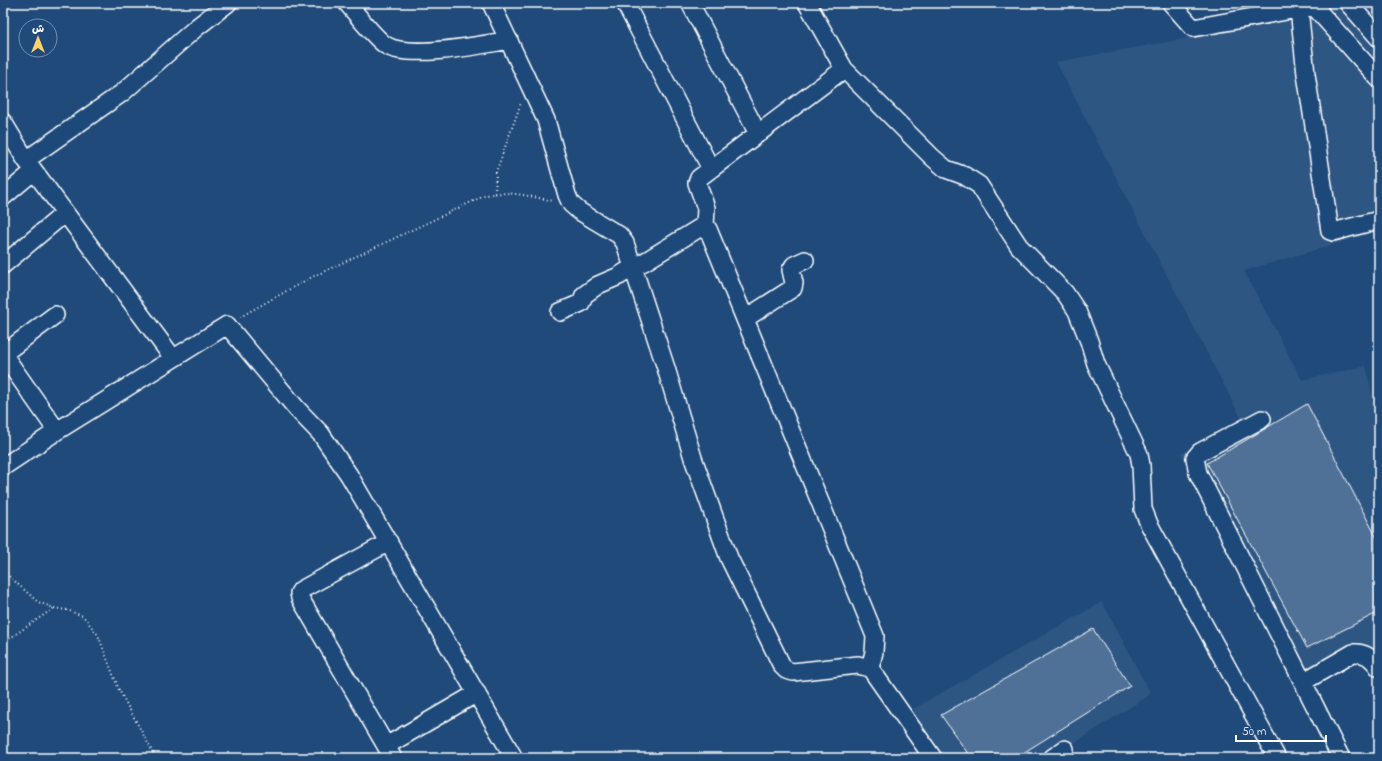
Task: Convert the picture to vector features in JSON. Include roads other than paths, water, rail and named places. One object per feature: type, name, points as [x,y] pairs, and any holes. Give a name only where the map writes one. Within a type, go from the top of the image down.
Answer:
[{"type":"street","points":[[3,197],[30,166],[122,92],[197,27],[228,3]]},
{"type":"street","points":[[347,3],[378,39],[386,46],[399,51],[454,49],[509,40]]},
{"type":"street","points":[[491,3],[546,120],[567,195],[571,204],[579,211],[619,236],[625,244],[694,458],[729,558],[782,666],[786,670],[793,672],[858,665],[870,668],[933,758]]},
{"type":"street","points":[[625,3],[711,169]]},
{"type":"street","points":[[690,3],[758,134]]},
{"type":"street","points":[[807,3],[844,69],[932,157],[946,169],[965,176],[979,185],[1020,246],[1065,293],[1077,311],[1089,340],[1096,364],[1139,454],[1143,509],[1149,524],[1277,758]]},
{"type":"street","points":[[1171,3],[1193,28],[1311,5]]},
{"type":"street","points":[[1348,3],[1379,38]]},
{"type":"street","points":[[1311,5],[1379,79]]},
{"type":"street","points":[[1311,5],[1306,74],[1330,231],[1333,232],[1379,220]]},
{"type":"street","points":[[844,69],[699,178],[697,183],[706,208],[705,226],[711,232],[876,636],[870,668]]},
{"type":"street","points":[[3,122],[30,166],[173,358]]},
{"type":"street","points":[[3,265],[65,213]]},
{"type":"street","points":[[560,312],[581,303],[584,295],[598,285],[619,276],[705,226]]},
{"type":"street","points":[[746,318],[793,288],[794,283],[791,270],[794,265],[804,260]]},
{"type":"street","points":[[55,315],[3,354],[57,431]]},
{"type":"street","points":[[3,467],[57,431],[227,325],[297,409],[320,434],[349,475],[514,758]]},
{"type":"street","points":[[1262,419],[1200,452],[1195,458],[1198,474],[1341,758]]},
{"type":"street","points":[[389,542],[301,590],[299,594],[389,752],[477,693]]},
{"type":"street","points":[[1303,682],[1353,653],[1362,652],[1373,660],[1379,668]]}]
